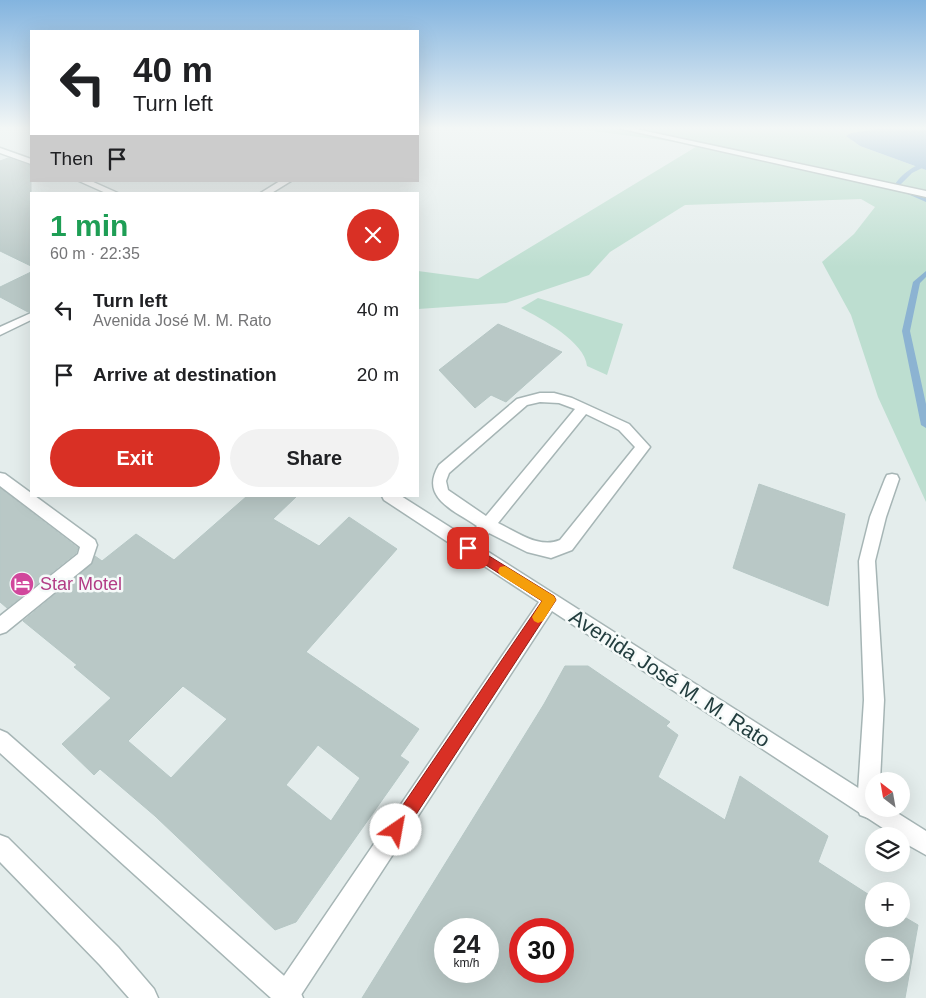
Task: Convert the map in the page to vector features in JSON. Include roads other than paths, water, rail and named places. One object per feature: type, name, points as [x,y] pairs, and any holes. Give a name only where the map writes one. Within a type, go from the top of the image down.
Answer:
[{"type":"street","points":[[837,175],[926,194]]},
{"type":"street","points":[[86,182],[111,192]]},
{"type":"street","points":[[267,192],[285,182]]},
{"type":"street","points":[[3,327],[30,316]]},
{"type":"street","points":[[552,396],[584,408],[624,427],[643,447],[566,545],[551,551],[533,547],[487,525],[441,493],[439,476],[444,469],[522,402],[552,396]]},
{"type":"street","points":[[468,548],[584,408]]},
{"type":"street","points":[[0,478],[89,545],[85,558],[0,626]]},
{"type":"street","points":[[870,772],[874,700],[867,561],[878,517],[892,479]]},
{"type":"street","name":"Avenida José M. M. Rato","points":[[391,497],[865,805]]},
{"type":"street","points":[[0,740],[286,997],[550,600]]},
{"type":"street","name":"Avenida José M. M. Rato","points":[[885,818],[926,844]]},
{"type":"street","points":[[0,846],[109,956],[145,998]]},
{"type":"waterway","points":[[900,187],[898,184],[900,180],[906,175]]},
{"type":"waterway","points":[[903,190],[926,200]]},
{"type":"waterway","points":[[926,273],[917,282],[906,331],[926,425]]},
{"type":"place","name":"Star Motel","points":[[22,584]]}]
